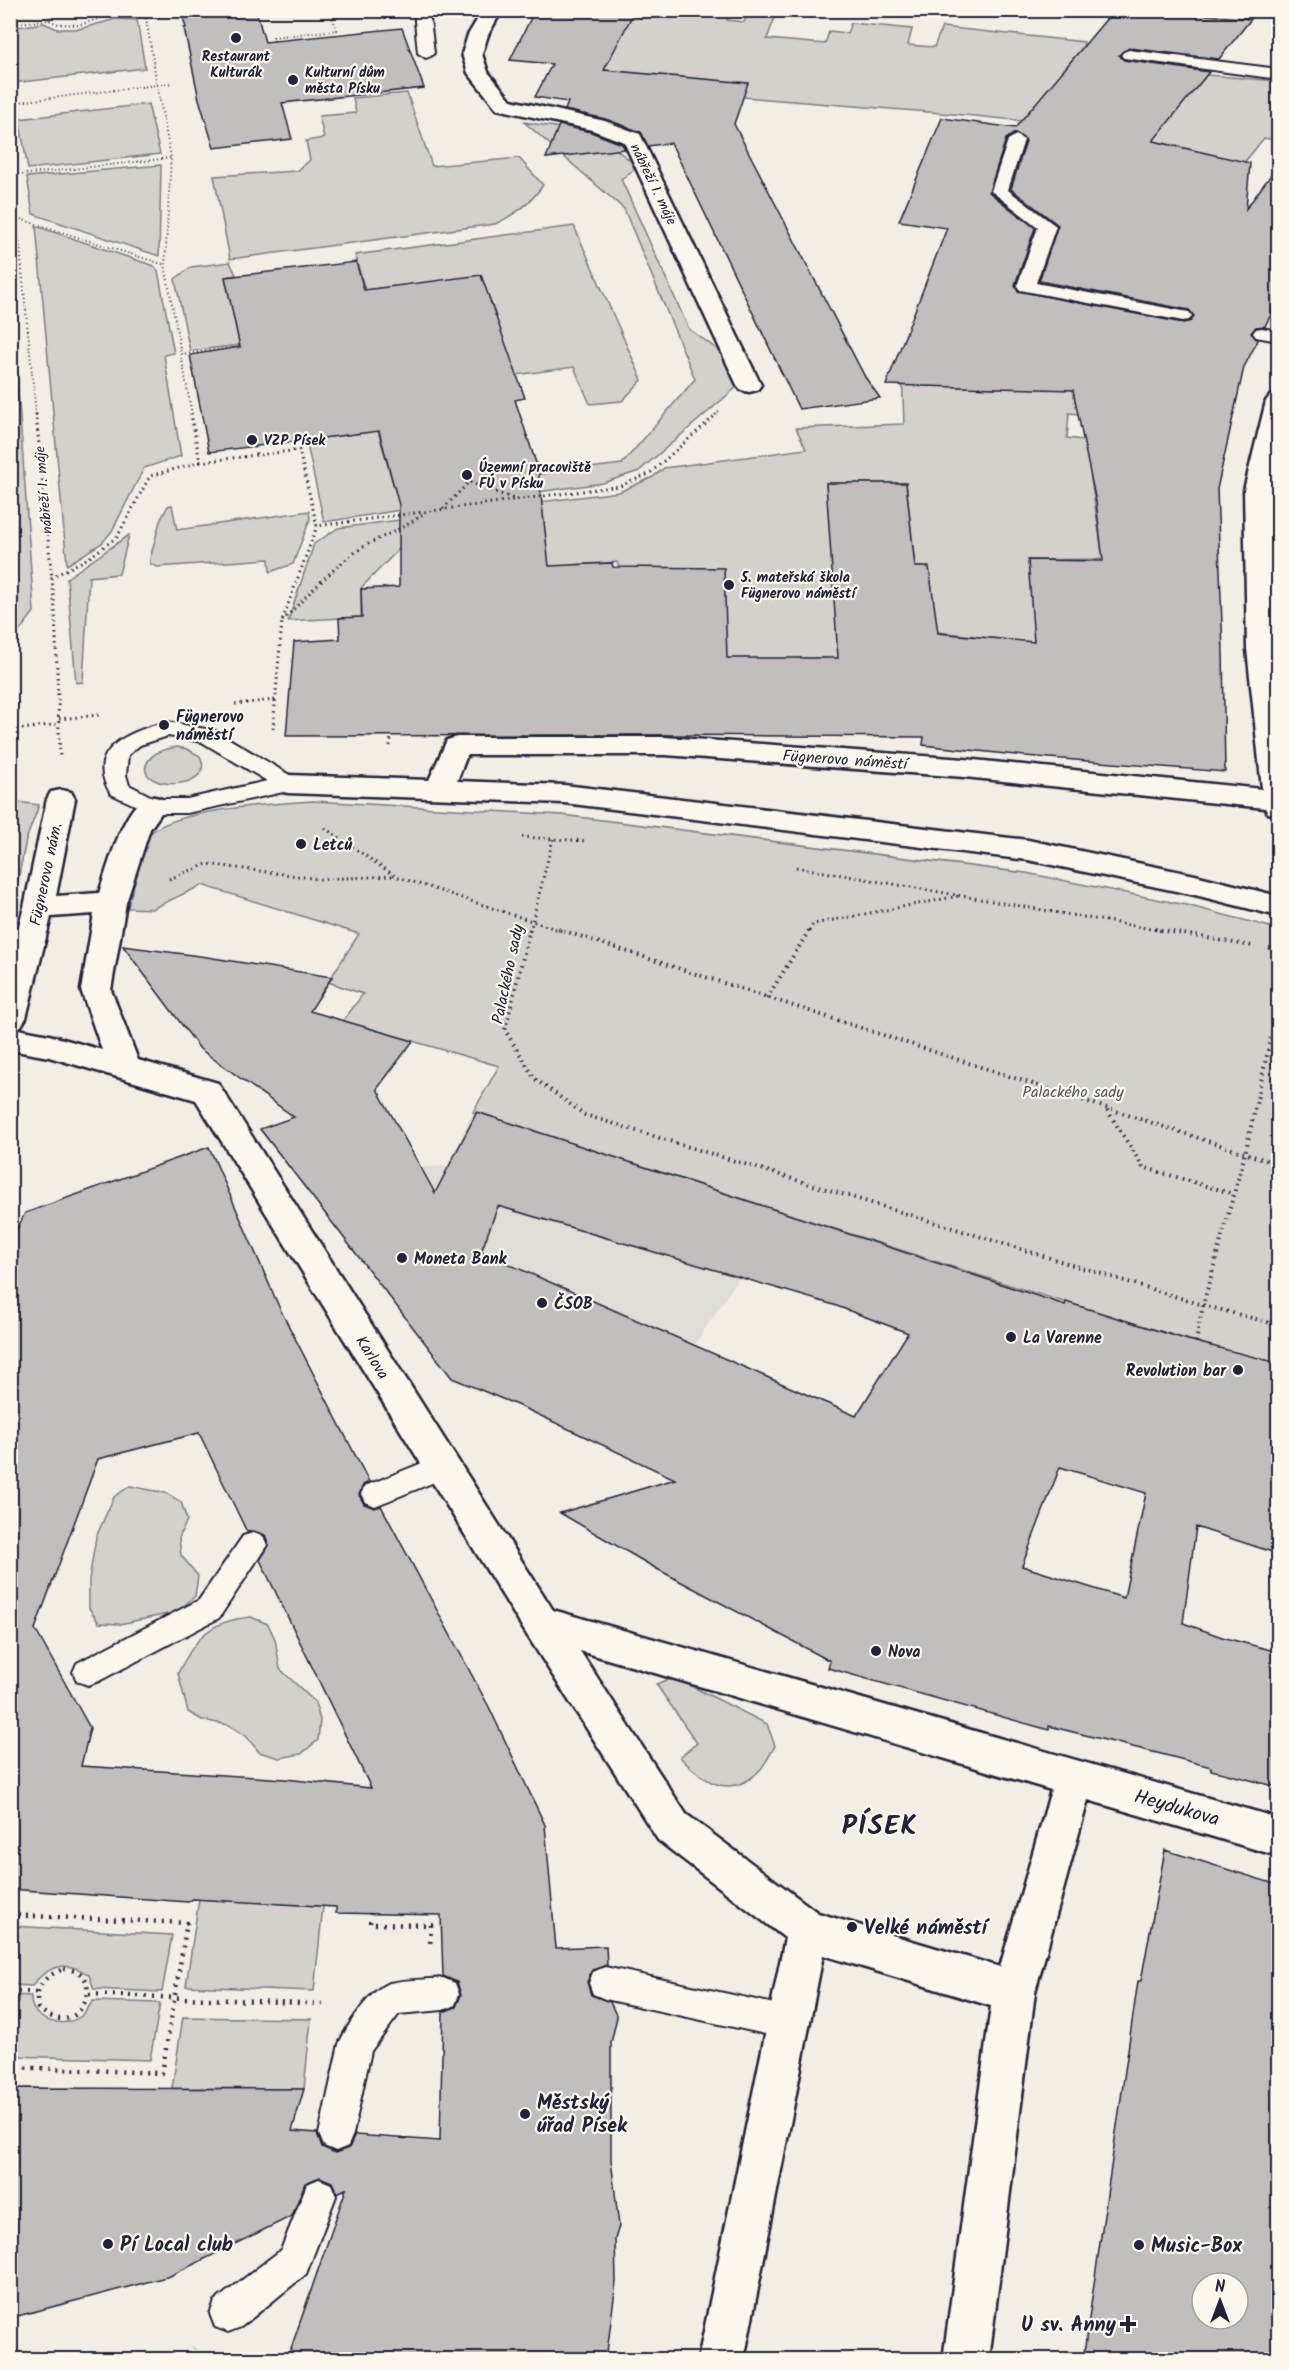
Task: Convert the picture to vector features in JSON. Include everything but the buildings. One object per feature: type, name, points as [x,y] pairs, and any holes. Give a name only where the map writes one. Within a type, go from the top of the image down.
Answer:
[{"type":"street","name":"nábřeží 1. máje","points":[[492,10],[478,35],[472,54],[478,73],[504,105],[598,124],[633,138],[749,385]]},
{"type":"street","points":[[1278,401],[1257,490],[1260,649],[1278,806]]},
{"type":"street","points":[[440,789],[458,746]]},
{"type":"street","name":"Fügnerovo náměstí","points":[[458,746],[666,746],[964,768],[1278,800]]},
{"type":"street","points":[[288,784],[564,794],[1028,850],[1195,885],[1278,906]]},
{"type":"street","name":"Fügnerovo nám.","points":[[10,1018],[39,907],[61,799]]},
{"type":"street","points":[[125,1068],[96,990],[111,903],[136,827],[152,806]]},
{"type":"street","points":[[39,907],[111,903]]},
{"type":"street","points":[[10,1039],[49,1046],[125,1068]]},
{"type":"street","name":"Karlova","points":[[125,1068],[207,1091],[540,1623]]},
{"type":"street","points":[[540,1623],[1076,1777],[1014,1992],[966,2360]]},
{"type":"street","points":[[540,1623],[672,1827],[807,1930],[1014,1992]]},
{"type":"street","name":"Heydukova","points":[[1076,1777],[1278,1837]]},
{"type":"street","points":[[721,2360],[807,1930]]},
{"type":"lane","points":[[421,10],[426,53]]},
{"type":"lane","points":[[1129,55],[1278,74]]},
{"type":"lane","points":[[1016,140],[999,191],[1047,226],[1026,286],[1183,316]]},
{"type":"lane","points":[[168,729],[208,736],[288,784],[187,806],[152,806],[119,789],[113,775],[116,759],[123,745],[133,738],[168,729]]},
{"type":"lane","points":[[375,1494],[442,1467]]},
{"type":"lane","points":[[88,1672],[209,1609],[253,1545]]},
{"type":"lane","points":[[605,1983],[788,2023]]},
{"type":"lane","points":[[336,2134],[356,2044],[390,1999],[436,1995]]},
{"type":"lane","points":[[228,2314],[294,2262],[319,2196]]},
{"type":"path","points":[[48,20],[52,10]]},
{"type":"path","points":[[10,24],[48,20],[58,24],[79,25],[125,10]]},
{"type":"path","points":[[114,15],[146,18],[223,10]]},
{"type":"path","points":[[274,41],[273,37],[336,30],[330,10]]},
{"type":"path","points":[[146,18],[171,159],[165,265],[200,462]]},
{"type":"path","points":[[10,103],[172,83]]},
{"type":"path","points":[[10,176],[171,159]]},
{"type":"path","name":"nábřeží 1. máje","points":[[10,183],[17,218],[55,610],[61,799]]},
{"type":"path","points":[[17,218],[165,265]]},
{"type":"path","points":[[181,354],[241,347]]},
{"type":"path","points":[[317,526],[620,486],[649,474],[749,385]]},
{"type":"path","points":[[255,447],[256,455]]},
{"type":"path","points":[[51,578],[90,557],[117,537],[150,476],[200,462],[299,450],[317,526],[310,538],[282,621],[273,731]]},
{"type":"path","points":[[443,510],[470,482],[515,500]]},
{"type":"path","points":[[282,621],[357,551],[386,533],[419,519],[426,512]]},
{"type":"path","points":[[58,719],[104,714]]},
{"type":"path","points":[[22,729],[59,724]]},
{"type":"path","points":[[390,746],[391,736]]},
{"type":"path","points":[[379,746],[458,746]]},
{"type":"path","points":[[324,827],[395,876],[1278,1164]]},
{"type":"path","points":[[517,836],[587,841]]},
{"type":"path","name":"Palackého sady","points":[[553,839],[505,1030],[535,1080],[585,1115],[1203,1305],[1278,1324]]},
{"type":"path","points":[[111,903],[207,864],[320,879],[395,876]]},
{"type":"path","points":[[785,865],[1255,946]]},
{"type":"path","points":[[767,998],[813,924],[962,896]]},
{"type":"path","points":[[1267,948],[1278,950]]},
{"type":"path","points":[[1196,1342],[1203,1305],[1245,1154],[1278,1005]]},
{"type":"path","points":[[1106,1109],[1143,1167],[1233,1194]]},
{"type":"path","points":[[371,1913],[370,1924],[431,1925],[436,1995]]},
{"type":"path","points":[[10,1915],[187,1923],[162,2073],[10,2067]]},
{"type":"path","points":[[73,1969],[86,1978],[89,1994],[80,2010],[65,2019],[57,2019],[49,2018],[38,2008],[36,1992],[46,1976],[55,1971],[73,1969]]},
{"type":"path","points":[[10,1991],[36,1992]]},
{"type":"path","points":[[89,1994],[329,2004]]},
{"type":"shaded area","points":[[473,1112],[773,1210],[735,1284],[621,1454],[524,1408],[453,1381],[295,1175],[407,1173],[424,1167],[448,1166]]},
{"type":"green space","points":[[635,11],[731,11],[727,20],[744,22],[748,14],[775,17],[767,39],[825,44],[829,31],[847,33],[851,23],[912,29],[908,45],[934,47],[942,27],[1084,42],[1083,47],[1071,62],[1195,89],[1206,75],[1278,81],[1278,141],[1264,138],[1242,165],[1203,153],[1122,134],[957,114],[645,89],[618,71],[587,69]]},
{"type":"green space","points":[[116,19],[137,20],[145,68],[13,83],[10,63],[11,28],[44,23],[57,29],[79,29]]},
{"type":"green space","points":[[407,93],[432,166],[519,158],[543,185],[522,208],[495,224],[230,259],[214,176],[297,171],[310,160],[306,141],[324,138],[319,116],[356,113],[353,98]]},
{"type":"green space","points":[[148,104],[160,154],[28,169],[19,119]]},
{"type":"green space","points":[[524,122],[578,131],[603,139],[638,167],[621,179],[689,329],[732,360],[738,386],[639,471],[603,483],[523,494],[491,480],[622,464],[695,379],[624,209]]},
{"type":"green space","points":[[161,165],[159,256],[33,214],[27,177]]},
{"type":"green space","points":[[36,226],[154,266],[158,271],[174,353],[164,355],[181,456],[144,468],[112,531],[102,543],[67,565]]},
{"type":"green space","points":[[574,226],[642,380],[622,401],[590,404],[574,367],[516,375],[481,276],[365,290],[355,255]]},
{"type":"green space","points":[[230,262],[236,275],[225,277],[240,345],[190,351],[175,279],[191,267]]},
{"type":"green space","points":[[10,278],[34,612],[11,642],[10,642]]},
{"type":"green space","points":[[901,346],[959,387],[1006,388],[1101,380],[1088,415],[1069,413],[1067,438],[1126,445],[1091,479],[1103,559],[1028,560],[1029,570],[1101,656],[975,644],[974,636],[937,632],[929,568],[915,567],[906,483],[826,483],[848,672],[828,658],[797,658],[797,672],[717,671],[619,567],[617,562],[571,565],[578,619],[411,547],[399,549],[361,588],[361,617],[288,621],[314,544],[338,528],[619,492],[653,477],[664,468],[806,449],[796,428],[904,424]]},
{"type":"green space","points":[[378,431],[395,491],[444,486],[427,506],[324,522],[306,440]]},
{"type":"green space","points":[[172,505],[177,530],[309,511],[310,519],[293,564],[270,572],[269,559],[157,567],[150,564],[150,559],[160,521],[168,506]]},
{"type":"green space","points":[[129,535],[119,574],[89,577],[83,682],[76,683],[67,578]]},
{"type":"green space","points":[[177,747],[200,756],[202,768],[197,777],[187,782],[174,784],[151,778],[146,771],[148,761],[161,751]]},
{"type":"green space","points":[[11,801],[39,805],[26,840],[11,915]]},
{"type":"green space","name":"Palackého sady","points":[[313,801],[562,815],[1026,873],[1186,905],[1278,929],[1278,1365],[1076,1306],[473,1112],[499,1066],[343,1021],[363,994],[328,982],[359,934],[202,885],[152,909],[128,908],[134,871],[142,845],[147,837],[158,828],[199,814]]},
{"type":"green space","points":[[130,1486],[166,1493],[181,1502],[187,1520],[179,1538],[181,1555],[198,1576],[195,1596],[177,1612],[120,1624],[99,1623],[89,1608],[89,1580],[96,1537],[114,1497]]},
{"type":"green space","points":[[251,1617],[268,1624],[275,1639],[280,1669],[315,1702],[320,1720],[318,1740],[301,1754],[279,1758],[259,1752],[246,1736],[229,1725],[202,1720],[188,1712],[178,1673],[191,1650],[214,1627],[224,1622]]},
{"type":"green space","points":[[667,1680],[677,1680],[687,1684],[767,1724],[775,1746],[760,1770],[747,1781],[726,1786],[706,1779],[688,1765],[680,1757],[697,1743],[656,1684]]},
{"type":"green space","points":[[199,1899],[323,1906],[314,1991],[186,1986]]},
{"type":"green space","points":[[11,1926],[172,1935],[162,1992],[94,1989],[89,1975],[66,1966],[51,1969],[32,1986],[11,1985]]},
{"type":"green space","points":[[11,1995],[31,1996],[35,2012],[48,2021],[57,2022],[74,2020],[81,2016],[93,2001],[160,2003],[150,2060],[11,2056]]},
{"type":"green space","points":[[183,2017],[311,2019],[304,2089],[172,2088]]},
{"type":"place","name":"Restaurant Kulturák","points":[[236,38]]},
{"type":"place","name":"Kulturní dům města Písku","points":[[293,80]]},
{"type":"place","name":"VZP Písek","points":[[252,440]]},
{"type":"place","name":"Územní pracoviště FÚ v Písku","points":[[467,475]]},
{"type":"place","name":"5. mateřská škola Fügnerovo náměstí","points":[[729,585]]},
{"type":"place","name":"Fügnerovo náměstí","points":[[164,725]]},
{"type":"place","name":"Letců","points":[[301,844]]},
{"type":"place","name":"Moneta Bank","points":[[402,1258]]},
{"type":"place","name":"ČSOB","points":[[542,1303]]},
{"type":"place","name":"La Varenne","points":[[1011,1337]]},
{"type":"place","name":"Revolution bar","points":[[1238,1370]]},
{"type":"place","name":"Nova","points":[[876,1651]]},
{"type":"place","name":"Velké náměstí","points":[[852,1927]]},
{"type":"place","name":"Městský úřad Písek","points":[[525,2114]]},
{"type":"place","name":"Pí Local club","points":[[108,2244]]},
{"type":"place","name":"Music-Box","points":[[1139,2245]]},
{"type":"place","name":"U sv. Anny","points":[[1128,2324]]},
{"type":"district","name":"PÍSEK","points":[[880,1825]]}]
